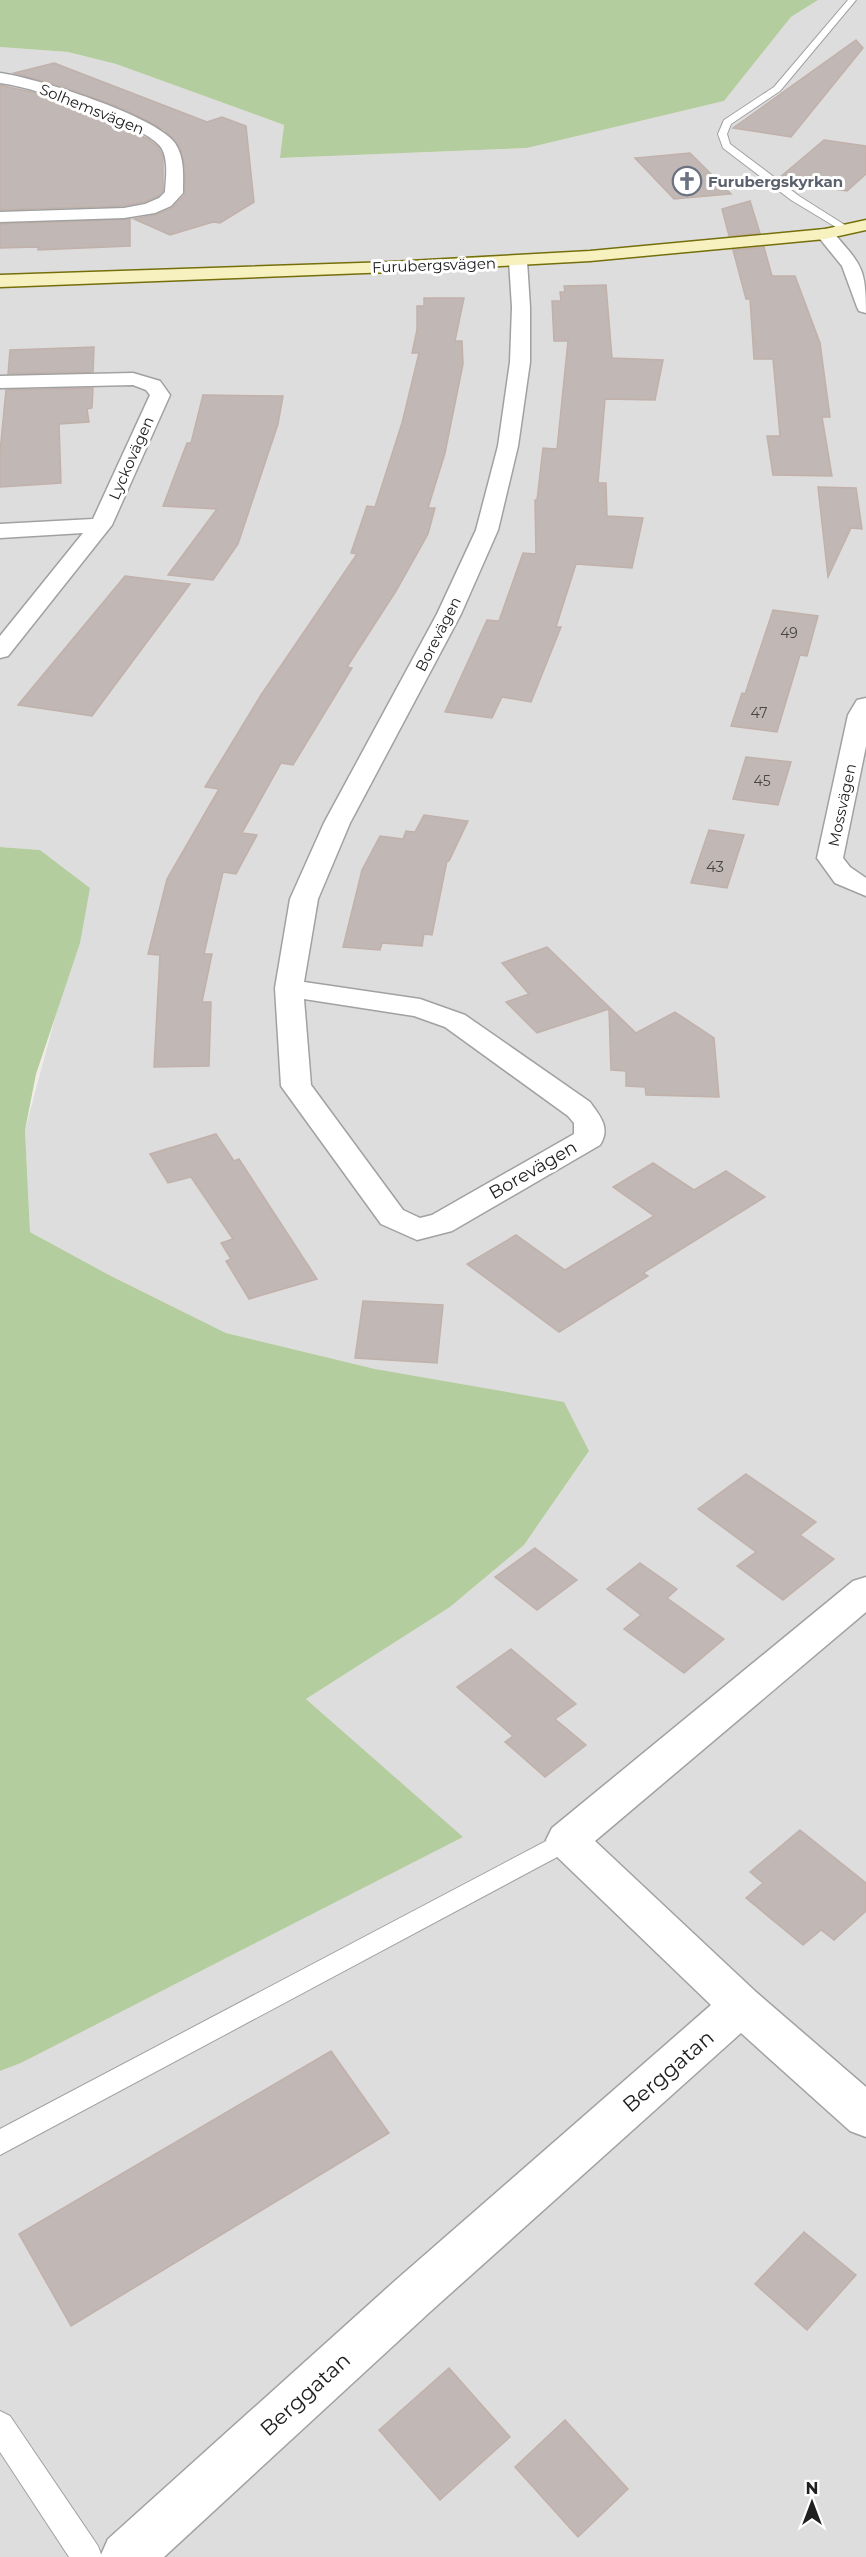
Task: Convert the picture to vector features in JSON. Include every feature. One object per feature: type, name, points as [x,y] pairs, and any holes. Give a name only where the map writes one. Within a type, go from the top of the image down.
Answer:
[{"type":"street","name":"Solhemsvägen","points":[[0,78],[19,80],[141,126],[165,142],[174,159],[174,193],[165,202],[149,209],[124,213],[0,218]]},
{"type":"street","name":"Furubergsvägen","points":[[0,281],[518,261],[650,252],[825,234],[866,225]]},
{"type":"street","points":[[825,234],[851,265],[866,307]]},
{"type":"street","name":"Borevägen","points":[[289,988],[420,1008],[455,1021],[579,1109],[589,1122],[588,1138],[441,1224],[417,1229],[392,1217],[296,1086],[289,988],[304,899],[337,823],[449,614],[487,530],[508,446],[520,362],[521,307],[518,261]]},
{"type":"street","name":"Lyckovägen","points":[[0,381],[133,379],[151,384],[158,390],[159,395],[101,525],[0,651]]},
{"type":"street","points":[[0,531],[101,525]]},
{"type":"street","name":"Mossvägen","points":[[866,705],[860,715],[830,858],[835,870],[851,882],[866,888]]},
{"type":"street","points":[[866,1591],[567,1840],[741,2006],[866,2116]]},
{"type":"street","name":"Berggatan","points":[[126,2557],[414,2295],[741,2006]]},
{"type":"lane","points":[[844,230],[783,189],[726,146],[722,138],[722,130],[727,122],[777,88],[852,0]]},
{"type":"lane","points":[[0,2143],[567,1840]]},
{"type":"lane","points":[[0,2426],[87,2557]]},
{"type":"shaded area","points":[[818,0],[866,0],[866,2557],[0,2557],[0,2071],[21,2063],[462,1837],[306,1699],[450,1607],[524,1545],[589,1451],[375,1369],[226,1333],[111,1276],[30,1232],[25,1130],[90,888],[40,850],[0,847],[0,47],[68,52],[116,64],[284,125],[281,158],[527,148],[724,101],[791,17]]},
{"type":"green space","points":[[0,0],[818,0],[791,17],[724,101],[527,148],[280,158],[284,125],[116,64],[68,52],[0,47]]},
{"type":"green space","points":[[0,847],[40,850],[90,888],[80,943],[36,1074],[25,1130],[30,1232],[111,1276],[226,1333],[375,1369],[564,1402],[589,1451],[524,1545],[450,1607],[306,1699],[463,1837],[21,2063],[0,2071]]},
{"type":"building","points":[[856,40],[863,48],[791,137],[733,128]]},
{"type":"building","points":[[54,63],[207,122],[222,117],[246,126],[254,202],[220,223],[213,222],[170,235],[134,219],[155,215],[172,208],[185,195],[185,167],[180,148],[165,130],[121,108],[66,88],[14,73]]},
{"type":"building","points":[[0,85],[35,93],[84,109],[148,139],[158,147],[163,157],[163,191],[158,196],[144,202],[124,206],[0,210]]},
{"type":"building","points":[[824,140],[866,146],[866,174],[847,191],[782,181],[779,178]]},
{"type":"building","points":[[690,153],[731,194],[674,199],[635,158]]},
{"type":"building","points":[[750,201],[760,233],[729,236],[722,209]]},
{"type":"building","points":[[130,219],[130,246],[38,250],[38,247],[0,248],[0,224]]},
{"type":"building","points":[[764,247],[772,276],[795,276],[820,343],[830,417],[822,417],[832,476],[773,475],[767,436],[780,436],[773,359],[754,359],[750,299],[746,299],[733,250]]},
{"type":"building","points":[[606,285],[612,358],[663,360],[655,400],[605,399],[598,483],[606,483],[607,516],[643,518],[632,568],[576,564],[556,627],[561,627],[531,702],[502,697],[492,718],[445,712],[487,620],[499,621],[523,553],[536,554],[535,500],[537,500],[543,448],[557,449],[568,341],[554,341],[552,301],[561,301],[560,292],[565,292],[564,286]]},
{"type":"building","points":[[424,298],[464,298],[455,341],[462,341],[463,364],[445,453],[428,508],[435,508],[428,534],[396,591],[347,667],[352,668],[293,765],[281,763],[242,833],[257,835],[236,874],[223,872],[204,954],[212,954],[202,1002],[211,1002],[209,1066],[154,1067],[160,955],[148,954],[167,879],[219,789],[205,787],[261,695],[357,554],[351,553],[367,506],[375,507],[402,423],[419,353],[412,353],[417,330],[417,306],[424,306]]},
{"type":"building","points":[[94,347],[93,372],[8,374],[10,350]]},
{"type":"building","points":[[93,388],[92,408],[87,409],[89,422],[59,424],[61,483],[0,487],[0,452],[6,390]]},
{"type":"building","points":[[203,395],[283,396],[278,424],[238,544],[213,580],[168,575],[217,509],[163,506],[187,443],[191,443]]},
{"type":"building","points":[[818,487],[856,488],[862,529],[851,528],[828,577]]},
{"type":"building","points":[[125,576],[190,584],[92,716],[18,705]]},
{"type":"building","points":[[773,610],[818,616],[807,656],[800,655],[777,732],[731,726],[742,693],[745,694]]},
{"type":"building","points":[[746,757],[791,762],[778,805],[733,799]]},
{"type":"building","points":[[424,815],[468,821],[447,861],[432,935],[424,934],[422,946],[382,943],[380,950],[343,947],[362,870],[380,836],[403,839],[406,831],[415,832]]},
{"type":"building","points":[[709,830],[744,835],[727,888],[691,883]]},
{"type":"building","points":[[547,947],[636,1033],[675,1012],[714,1038],[719,1097],[646,1095],[645,1087],[626,1086],[626,1071],[611,1070],[609,1009],[537,1033],[506,1002],[529,994],[502,963]]},
{"type":"building","points":[[216,1134],[234,1161],[239,1159],[317,1279],[249,1299],[226,1261],[231,1259],[221,1243],[233,1239],[191,1177],[168,1183],[150,1154]]},
{"type":"building","points":[[653,1163],[694,1190],[726,1171],[765,1197],[643,1273],[648,1276],[559,1332],[467,1264],[516,1235],[565,1270],[654,1216],[613,1187]]},
{"type":"building","points":[[363,1301],[443,1305],[437,1363],[355,1358]]},
{"type":"building","points":[[746,1474],[816,1522],[800,1535],[834,1559],[783,1600],[737,1566],[756,1552],[698,1509]]},
{"type":"building","points":[[535,1548],[577,1580],[537,1610],[495,1577]]},
{"type":"building","points":[[640,1563],[677,1589],[667,1598],[724,1639],[684,1673],[624,1629],[641,1615],[607,1589]]},
{"type":"building","points":[[511,1649],[576,1704],[555,1719],[586,1745],[545,1777],[505,1742],[513,1736],[457,1687]]},
{"type":"building","points":[[800,1830],[866,1883],[866,1911],[834,1940],[821,1930],[803,1945],[746,1898],[763,1883],[750,1872]]},
{"type":"building","points":[[331,2051],[389,2133],[71,2326],[19,2234]]},
{"type":"building","points":[[804,2232],[856,2275],[807,2330],[755,2284]]},
{"type":"building","points":[[449,2368],[510,2437],[440,2500],[379,2430]]},
{"type":"building","points":[[565,2420],[628,2489],[578,2537],[515,2467]]},
{"type":"place","name":"Furubergskyrkan","points":[[687,181]]}]
